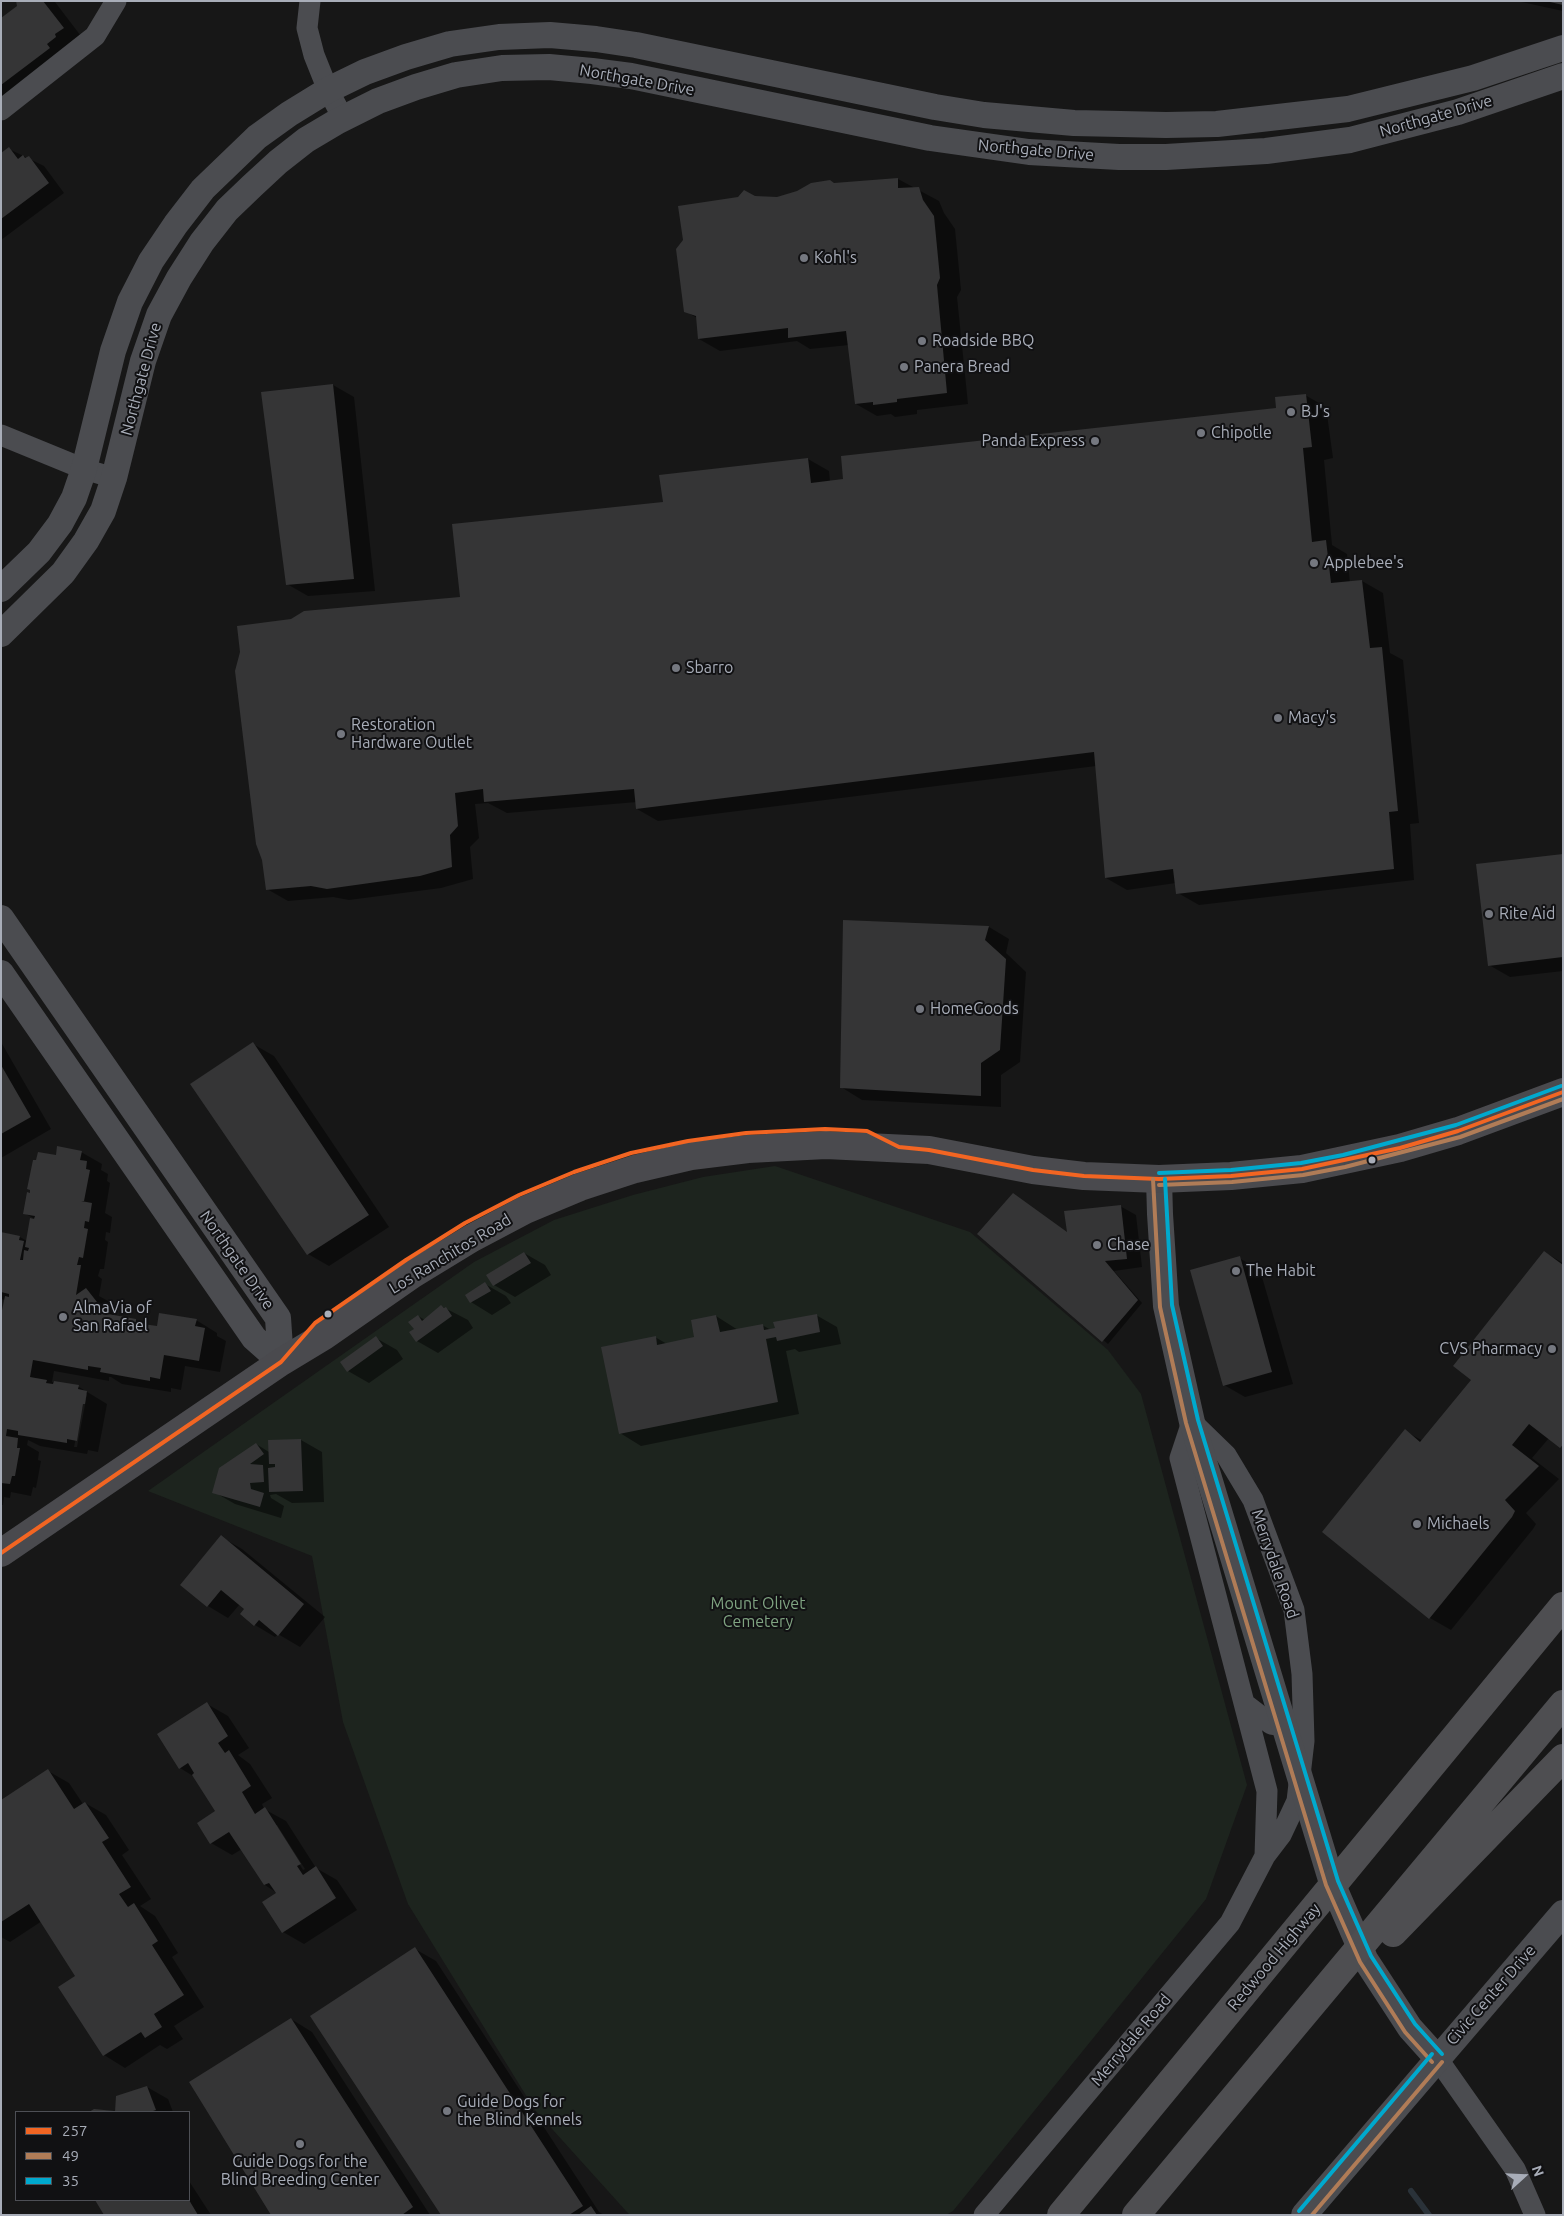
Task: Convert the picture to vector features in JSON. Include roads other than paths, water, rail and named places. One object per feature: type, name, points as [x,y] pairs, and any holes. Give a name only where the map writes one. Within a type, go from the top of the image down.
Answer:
[{"type":"highway","name":"Redwood Highway","points":[[1061,2215],[1563,1606]]},
{"type":"highway","points":[[1136,2215],[1563,1704]]},
{"type":"highway","points":[[1242,2088],[1563,1758]]},
{"type":"main road","name":"Los Ranchitos Road","points":[[1,1553],[281,1362],[324,1336],[413,1274],[472,1238],[525,1210],[580,1187],[635,1169],[691,1156],[826,1145],[899,1147],[929,1150],[1033,1170],[1084,1176],[1159,1179],[1231,1176],[1302,1169],[1344,1161],[1458,1132],[1563,1092]]},
{"type":"street","points":[[1,110],[96,36],[116,1]]},
{"type":"street","points":[[310,1],[307,28],[314,55],[328,90],[344,118]]},
{"type":"street","name":"Northgate Drive","points":[[1,589],[39,552],[60,524],[74,498],[84,469],[101,396],[127,310],[161,246],[203,189],[258,138],[289,114],[328,90],[365,72],[406,56],[450,44],[499,37],[550,35],[636,45],[935,107],[1032,120],[1120,125],[1216,124],[1348,110],[1464,80],[1563,48]]},
{"type":"street","name":"Northgate Drive","points":[[1,634],[63,573],[81,549],[103,511],[114,478],[143,361],[158,315],[202,242],[227,210],[278,162],[306,140],[378,101],[416,86],[456,75],[502,68],[549,67],[630,76],[930,138],[1029,152],[1119,157],[1218,155],[1350,140],[1458,112],[1563,76]]},
{"type":"street","points":[[1348,110],[1350,140]]},
{"type":"street","points":[[1,435],[84,469],[114,478]]},
{"type":"street","name":"Northgate Drive","points":[[1,918],[278,1318],[281,1362]]},
{"type":"street","name":"Northgate Drive","points":[[1,973],[254,1338],[281,1362]]},
{"type":"street","points":[[1159,1179],[1166,1306],[1192,1422],[1332,1883],[1365,1959],[1410,2028],[1437,2058],[1515,2168],[1535,2215]]},
{"type":"street","name":"Merrydale Road","points":[[984,2215],[1230,1923],[1265,1856],[1282,1835],[1297,1801],[1304,1728],[1302,1674],[1294,1610],[1273,1549],[1253,1500],[1226,1455],[1192,1422],[1180,1458],[1267,1791],[1265,1856]]},
{"type":"street","points":[[1245,1704],[1271,1724],[1304,1728]]},
{"type":"street","name":"Civic Center Drive","points":[[1304,2215],[1563,1913]]},
{"type":"waterway","points":[[1411,2191],[1429,2215]]},
{"type":"place","name":"Kohl's","points":[[804,258]]},
{"type":"place","name":"Roadside BBQ","points":[[922,341]]},
{"type":"place","name":"Panera Bread","points":[[904,367]]},
{"type":"place","name":"BJ's","points":[[1291,412]]},
{"type":"place","name":"Chipotle","points":[[1201,433]]},
{"type":"place","name":"Panda Express","points":[[1095,441]]},
{"type":"place","name":"Applebee's","points":[[1314,563]]},
{"type":"place","name":"Sbarro","points":[[676,668]]},
{"type":"place","name":"Macy's","points":[[1278,718]]},
{"type":"place","name":"Restoration Hardware Outlet","points":[[341,734]]},
{"type":"place","name":"Rite Aid","points":[[1489,914]]},
{"type":"place","name":"HomeGoods","points":[[920,1009]]},
{"type":"place","name":"Chase","points":[[1097,1245]]},
{"type":"place","name":"The Habit","points":[[1236,1271]]},
{"type":"place","name":"AlmaVia of San Rafael","points":[[63,1317]]},
{"type":"place","name":"CVS Pharmacy","points":[[1552,1349]]},
{"type":"place","name":"Michaels","points":[[1417,1524]]},
{"type":"place","name":"Guide Dogs for the Blind Kennels","points":[[447,2111]]},
{"type":"place","name":"Guide Dogs for the Blind Breeding Center","points":[[300,2144]]},
{"type":"park label","name":"Mount Olivet Cemetery","points":[[758,1613]]}]
